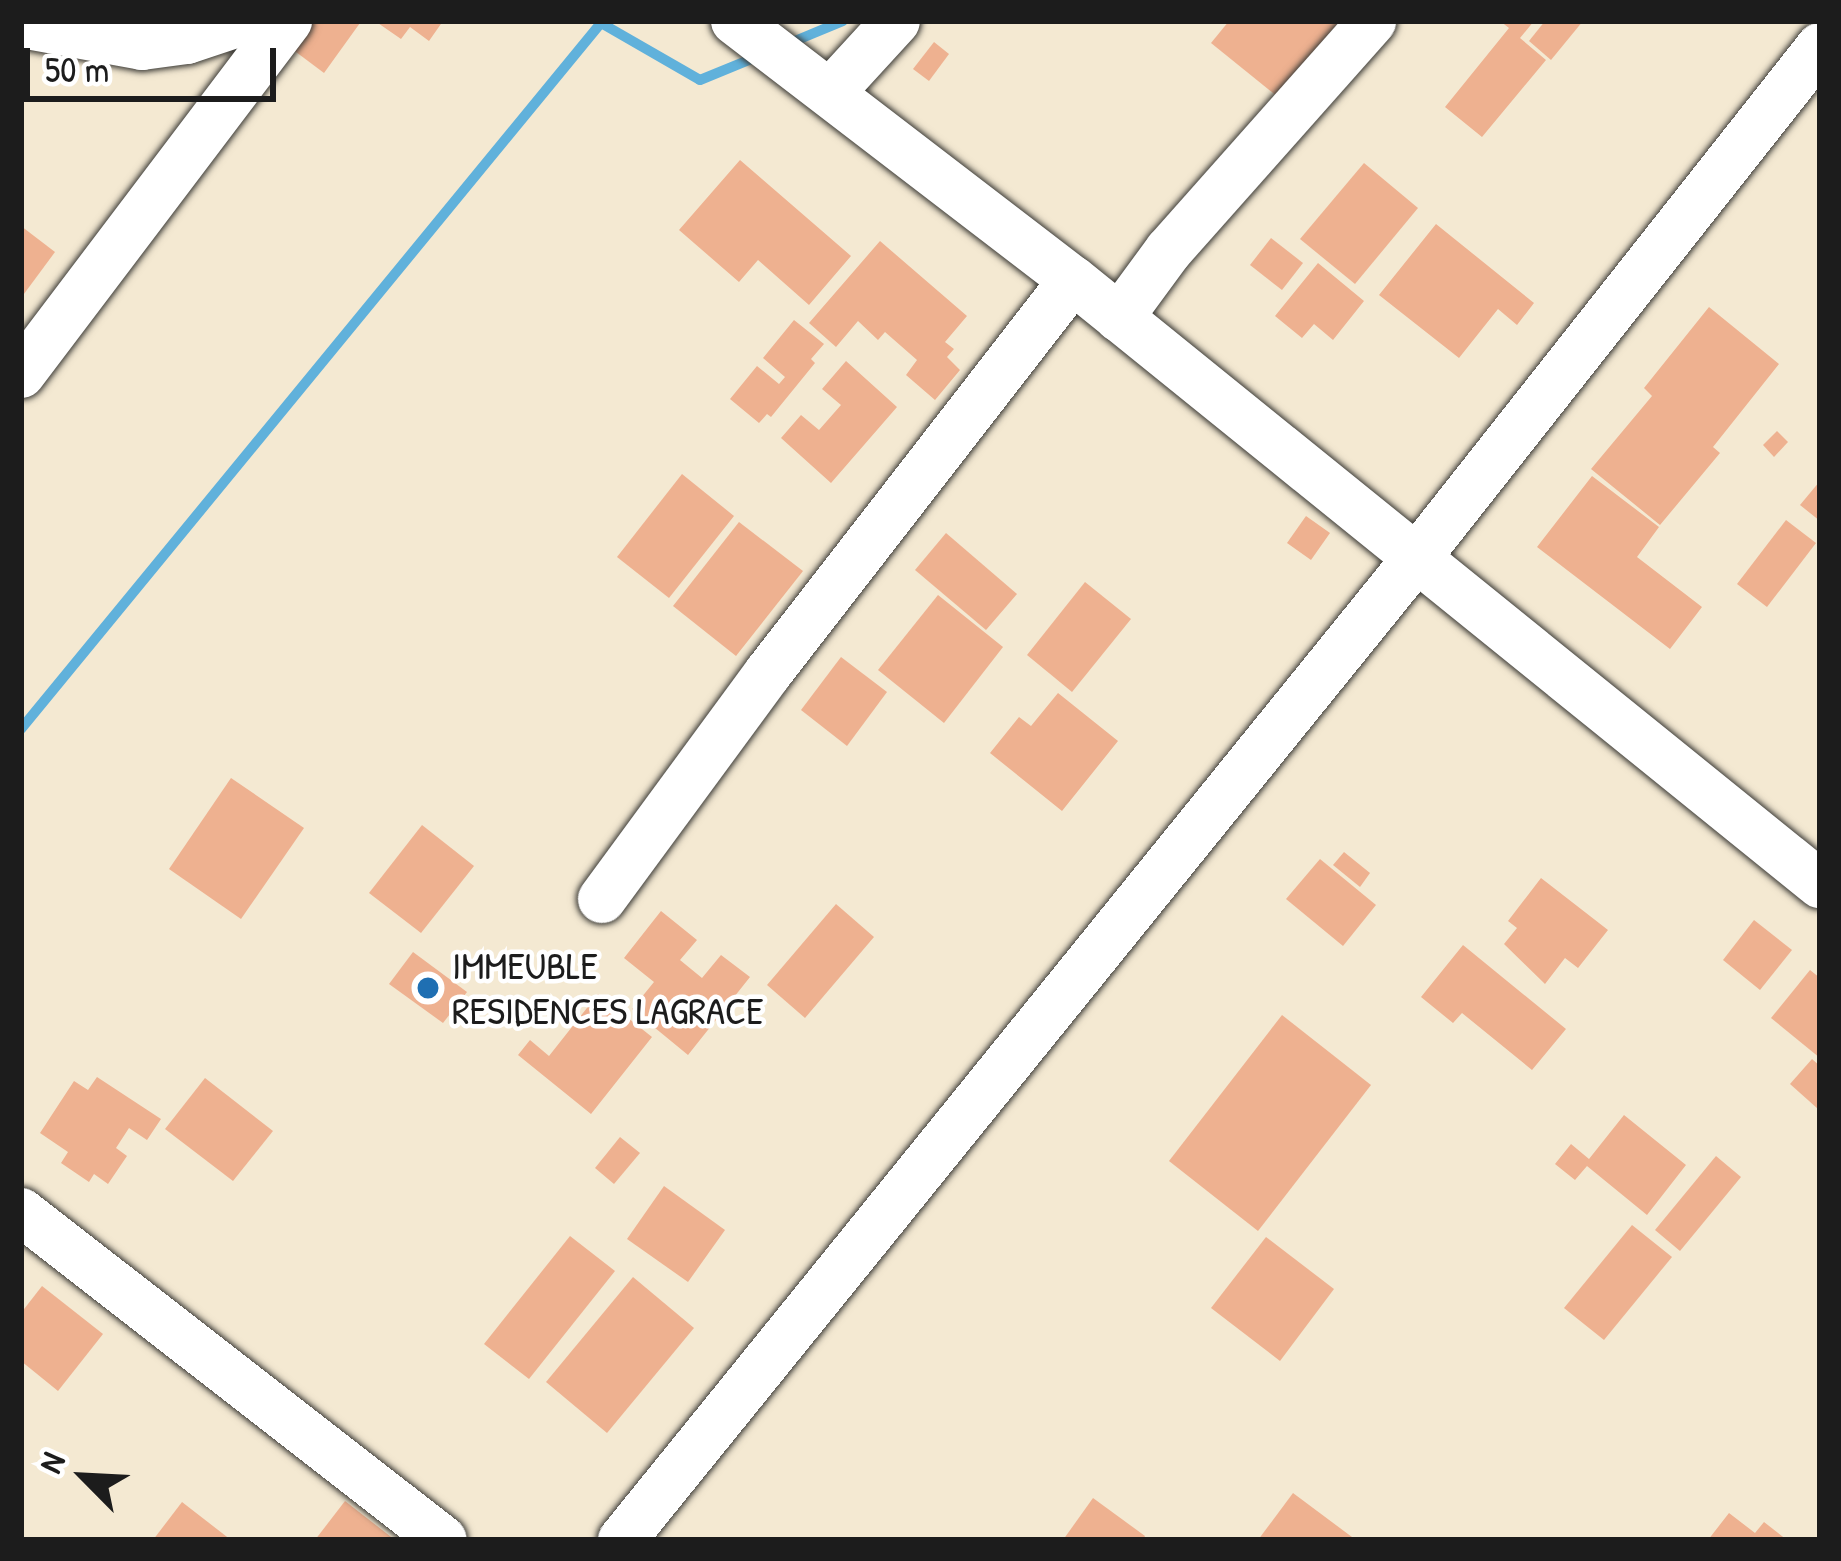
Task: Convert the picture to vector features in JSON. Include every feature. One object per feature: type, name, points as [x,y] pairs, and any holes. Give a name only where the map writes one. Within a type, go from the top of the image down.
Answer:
[{"type":"street","points":[[21,24],[142,46],[187,40],[244,21]]},
{"type":"street","points":[[21,374],[289,21]]},
{"type":"street","points":[[735,21],[1073,280],[1415,560],[1812,861]]},
{"type":"street","points":[[831,92],[896,21]]},
{"type":"street","points":[[1119,317],[1169,250],[1372,21]]},
{"type":"street","points":[[622,1540],[1415,560],[1820,47]]},
{"type":"street","points":[[602,899],[768,673],[1073,280]]},
{"type":"street","points":[[21,1212],[443,1540]]},
{"type":"building","points":[[312,21],[360,23],[324,73],[292,49]]},
{"type":"building","points":[[375,21],[443,21],[429,41],[410,27],[401,39]]},
{"type":"building","points":[[1229,21],[1339,21],[1278,97],[1211,43]]},
{"type":"building","points":[[1500,21],[1534,21],[1520,38],[1546,60],[1482,137],[1445,107],[1509,28]]},
{"type":"building","points":[[1545,21],[1583,21],[1551,60],[1529,41]]},
{"type":"building","points":[[934,42],[949,54],[929,81],[913,69]]},
{"type":"building","points":[[740,160],[851,256],[809,305],[758,260],[739,282],[679,230]]},
{"type":"building","points":[[1364,163],[1418,208],[1355,284],[1300,239]]},
{"type":"building","points":[[1436,224],[1534,303],[1517,325],[1498,309],[1459,358],[1379,295]]},
{"type":"building","points":[[21,226],[55,252],[21,298]]},
{"type":"building","points":[[1271,238],[1303,263],[1282,290],[1250,265]]},
{"type":"building","points":[[880,241],[967,316],[945,342],[954,349],[947,357],[960,370],[935,400],[906,375],[917,360],[885,332],[878,340],[858,321],[836,347],[809,323]]},
{"type":"building","points":[[1318,263],[1364,301],[1333,340],[1314,324],[1302,338],[1275,316]]},
{"type":"building","points":[[1709,307],[1779,364],[1713,447],[1720,453],[1660,525],[1591,469],[1652,396],[1644,388]]},
{"type":"building","points":[[794,320],[824,344],[811,359],[815,363],[771,417],[767,414],[759,423],[730,399],[757,366],[779,384],[785,377],[763,358]]},
{"type":"building","points":[[846,361],[897,407],[831,483],[781,438],[801,415],[819,430],[841,405],[822,389]]},
{"type":"building","points":[[1777,431],[1788,442],[1774,457],[1763,445]]},
{"type":"building","points":[[682,474],[734,516],[669,598],[617,557]]},
{"type":"building","points":[[1592,476],[1659,527],[1637,557],[1702,607],[1670,649],[1537,547]]},
{"type":"building","points":[[1820,481],[1820,521],[1800,505]]},
{"type":"building","points":[[1306,516],[1330,533],[1311,560],[1287,543]]},
{"type":"building","points":[[1786,520],[1816,543],[1767,607],[1737,584]]},
{"type":"building","points":[[739,522],[803,571],[736,656],[673,606]]},
{"type":"building","points":[[946,533],[1017,594],[986,630],[915,570]]},
{"type":"building","points":[[1085,582],[1131,619],[1072,692],[1027,655]]},
{"type":"building","points":[[938,595],[1003,647],[944,723],[878,670]]},
{"type":"building","points":[[841,657],[887,692],[847,746],[801,710]]},
{"type":"building","points":[[1058,693],[1118,741],[1062,811],[990,753],[1019,717],[1031,726]]},
{"type":"building","points":[[231,778],[304,828],[241,919],[169,869]]},
{"type":"building","points":[[422,825],[474,866],[421,933],[369,893]]},
{"type":"building","points":[[1344,852],[1370,873],[1360,887],[1333,865]]},
{"type":"building","points":[[1320,859],[1376,905],[1343,946],[1286,899]]},
{"type":"building","points":[[1541,878],[1608,930],[1578,968],[1565,958],[1545,984],[1504,944],[1517,928],[1508,921]]},
{"type":"building","points":[[836,904],[874,937],[805,1018],[767,985]]},
{"type":"building","points":[[661,911],[697,940],[680,960],[702,978],[721,955],[750,977],[688,1055],[632,1009],[654,982],[624,958]]},
{"type":"building","points":[[1754,920],[1792,950],[1760,990],[1723,960]]},
{"type":"building","points":[[1463,945],[1566,1029],[1532,1070],[1462,1013],[1453,1023],[1421,997]]},
{"type":"building","name":"IMMEUBLE RESIDENCES LAGRACE","points":[[413,952],[467,992],[443,1023],[389,984]]},
{"type":"building","points":[[1810,970],[1820,978],[1820,1058],[1771,1018]]},
{"type":"building","points":[[598,994],[652,1037],[591,1114],[518,1055],[530,1040],[549,1056]]},
{"type":"building","points":[[1282,1015],[1371,1085],[1258,1231],[1169,1161]]},
{"type":"building","points":[[1812,1059],[1820,1066],[1818,1109],[1790,1084]]},
{"type":"building","points":[[97,1077],[161,1119],[147,1140],[129,1128],[116,1148],[127,1156],[108,1184],[94,1174],[89,1182],[61,1163],[68,1152],[40,1133],[74,1081],[88,1090]]},
{"type":"building","points":[[205,1078],[273,1131],[233,1181],[165,1129]]},
{"type":"building","points":[[1624,1115],[1686,1165],[1647,1215],[1587,1166],[1575,1180],[1555,1164],[1571,1144],[1589,1159]]},
{"type":"building","points":[[620,1137],[640,1153],[614,1184],[595,1168]]},
{"type":"building","points":[[1716,1156],[1741,1177],[1680,1251],[1655,1230]]},
{"type":"building","points":[[664,1186],[725,1230],[688,1282],[627,1239]]},
{"type":"building","points":[[1632,1225],[1672,1257],[1604,1340],[1564,1308]]},
{"type":"building","points":[[570,1236],[615,1271],[529,1379],[484,1344]]},
{"type":"building","points":[[1266,1237],[1334,1289],[1280,1361],[1211,1308]]},
{"type":"building","points":[[633,1277],[694,1328],[607,1433],[546,1382]]},
{"type":"building","points":[[42,1286],[103,1334],[58,1391],[21,1361],[21,1313]]},
{"type":"building","points":[[1293,1493],[1356,1540],[1258,1540]]},
{"type":"building","points":[[1093,1498],[1145,1536],[1143,1540],[1063,1540]]},
{"type":"building","points":[[345,1501],[395,1540],[315,1540]]},
{"type":"building","points":[[182,1502],[231,1540],[153,1540]]},
{"type":"building","points":[[1729,1513],[1755,1533],[1764,1522],[1787,1540],[1708,1540]]},
{"type":"waterway","points":[[790,43],[843,21]]},
{"type":"waterway","points":[[21,729],[601,23],[700,80],[756,57]]},
{"type":"place","name":"IMMEUBLE RESIDENCES LAGRACE","points":[[428,988]]}]
